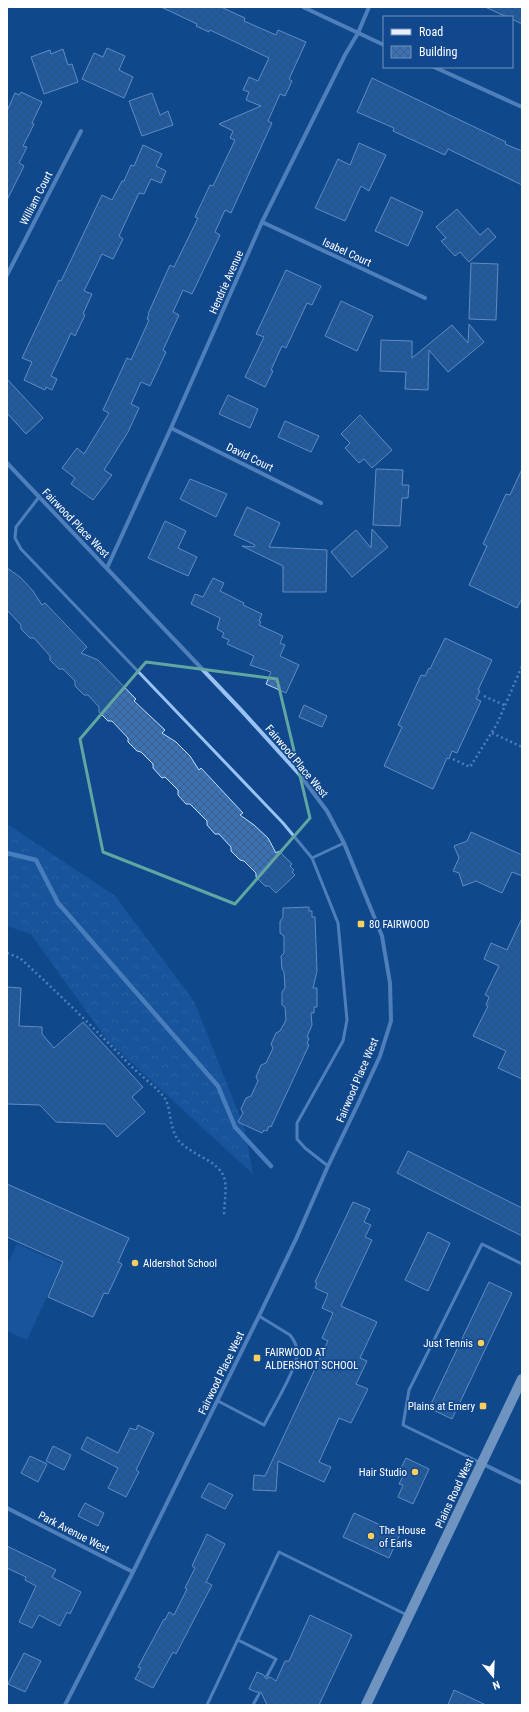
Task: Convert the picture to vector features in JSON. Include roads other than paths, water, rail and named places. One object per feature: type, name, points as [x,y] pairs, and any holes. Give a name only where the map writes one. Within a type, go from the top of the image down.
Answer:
[{"type":"main road","name":"Plains Road West","points":[[366,1705],[522,1379]]},
{"type":"street","points":[[303,7],[383,45]]},
{"type":"street","name":"Hendrie Avenue","points":[[107,568],[262,222],[345,55],[358,33],[368,7]]},
{"type":"street","points":[[436,68],[522,107]]},
{"type":"street","name":"William Court","points":[[7,275],[81,131]]},
{"type":"street","name":"Isabel Court","points":[[262,222],[425,298]]},
{"type":"street","name":"David Court","points":[[171,428],[321,503]]},
{"type":"street","name":"Fairwood Place West","points":[[7,463],[300,775],[327,811],[344,843],[382,936],[390,983],[391,1020],[380,1056],[260,1316],[65,1705]]},
{"type":"street","points":[[481,1463],[522,1483]]},
{"type":"street","name":"Park Avenue West","points":[[7,1508],[133,1572]]},
{"type":"lane","points":[[39,497],[16,527],[15,538],[21,549],[283,823],[312,858],[338,923],[346,1020],[343,1041],[297,1123],[297,1139],[305,1148],[328,1166]]},
{"type":"lane","points":[[312,858],[344,843]]},
{"type":"lane","points":[[481,1463],[403,1425],[409,1390],[482,1244],[522,1264]]},
{"type":"lane","points":[[218,1401],[264,1425],[295,1366],[297,1355],[293,1338],[260,1316]]},
{"type":"lane","points":[[207,1705],[279,1552],[408,1616]]},
{"type":"lane","points":[[238,1640],[276,1659],[267,1676]]},
{"type":"lane","points":[[253,1705],[259,1694]]},
{"type":"waterway","points":[[7,853],[36,860],[58,903],[218,1086],[235,1127],[271,1166]]},
{"type":"place","name":"80 FAIRWOOD","points":[[361,924]]},
{"type":"place","name":"Aldershot School","points":[[135,1263]]},
{"type":"place","name":"Just Tennis","points":[[481,1343]]},
{"type":"place","name":"FAIRWOOD AT ALDERSHOT SCHOOL","points":[[257,1358]]},
{"type":"place","name":"Plains at Emery","points":[[483,1406]]},
{"type":"place","name":"Hair Studio","points":[[415,1472]]},
{"type":"place","name":"The House of Earls","points":[[371,1536]]}]
